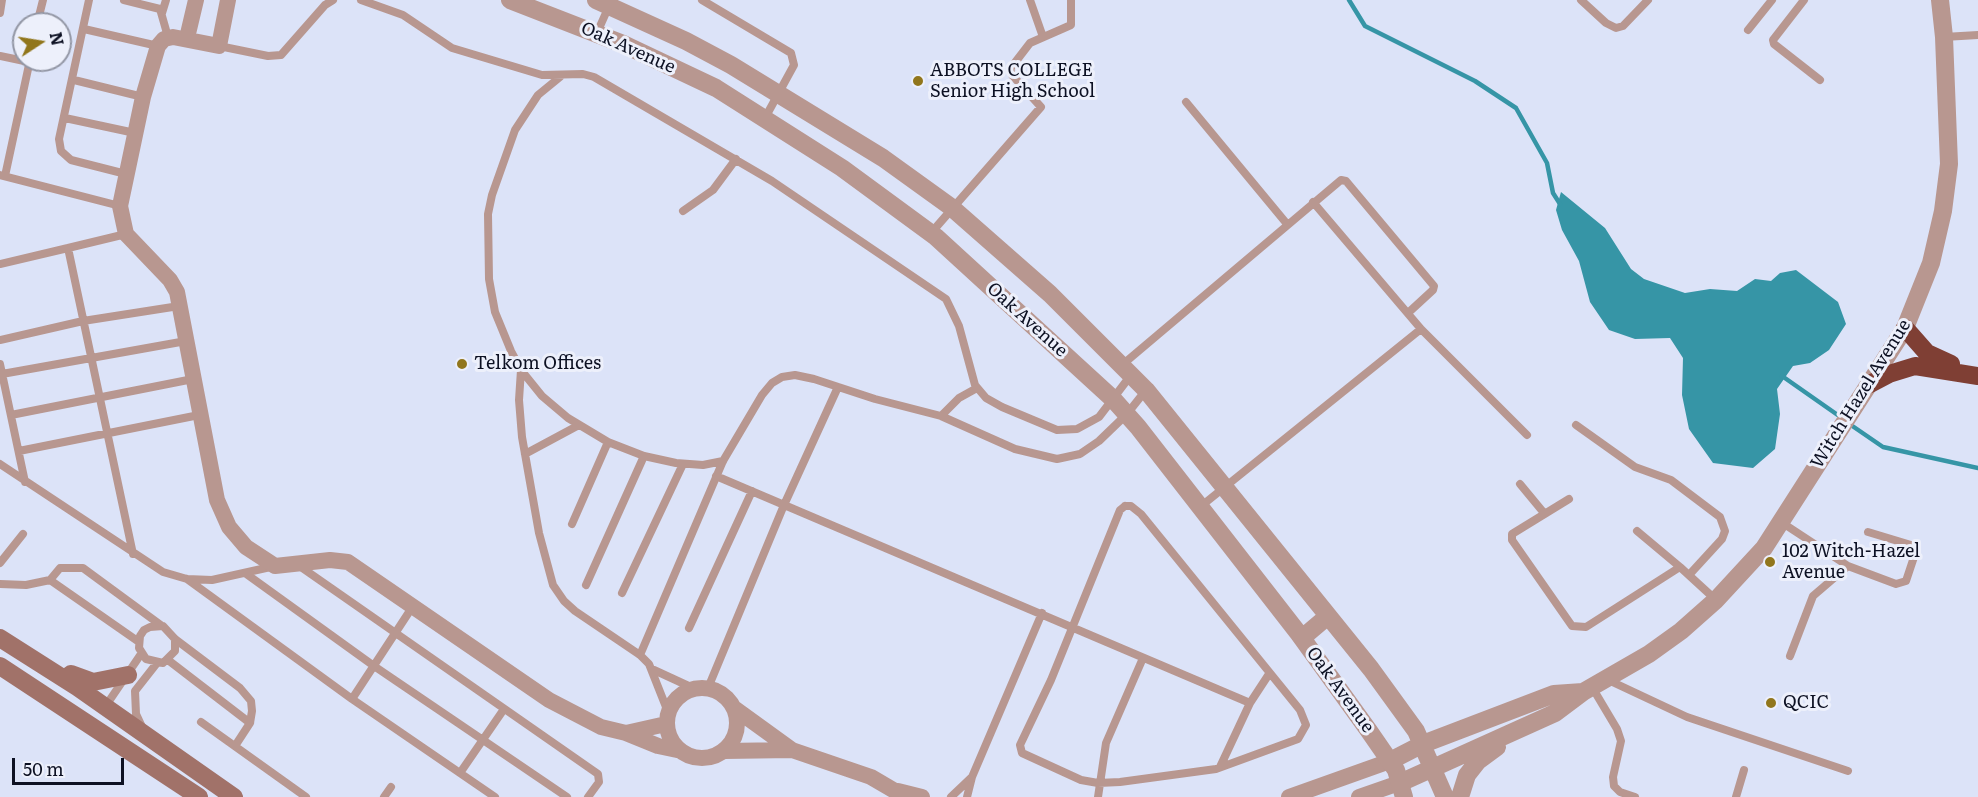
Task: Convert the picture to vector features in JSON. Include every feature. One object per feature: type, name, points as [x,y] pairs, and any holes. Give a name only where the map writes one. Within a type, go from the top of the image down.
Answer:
[{"type":"highway","points":[[1905,328],[1927,353],[1978,375]]},
{"type":"highway","points":[[1869,385],[1889,374],[1915,366],[1978,375]]},
{"type":"main road","points":[[0,631],[82,680],[93,682],[128,675]]},
{"type":"main road","points":[[0,638],[105,707],[234,797]]},
{"type":"main road","points":[[0,666],[199,797]]},
{"type":"main road","points":[[105,707],[102,713],[105,721],[209,797]]},
{"type":"street","points":[[187,38],[196,0]]},
{"type":"street","points":[[228,0],[219,46],[187,38],[163,41],[143,97],[120,206],[126,234],[171,280],[177,292],[217,500],[222,514],[246,547],[275,566],[330,560],[348,562],[549,700],[596,725],[703,759],[724,751],[792,750]]},
{"type":"street","name":"Oak Avenue","points":[[510,0],[597,33],[696,78],[765,118],[842,168],[931,233],[1127,414],[1302,638],[1390,761],[1403,789]]},
{"type":"street","name":"Witch Hazel Avenue","points":[[1403,789],[1434,768],[1555,713],[1594,686],[1649,654],[1681,631],[1716,600],[1764,548],[1905,328],[1931,263],[1948,178],[1944,37],[1940,0]]},
{"type":"street","name":"Oak Avenue","points":[[606,2],[686,41],[781,93],[883,158],[951,207],[1050,294],[1146,390],[1406,714],[1423,744],[1445,797]]},
{"type":"street","points":[[1302,638],[1328,616]]},
{"type":"street","name":"Witch Hazel Avenue","points":[[1390,761],[1423,744],[1554,694],[1594,686]]},
{"type":"street","points":[[677,750],[668,735],[667,718],[682,693],[700,688],[727,698],[734,708],[792,750],[856,771],[902,794],[922,797]]},
{"type":"street","points":[[724,751],[736,732],[734,708]]},
{"type":"street","points":[[626,733],[667,718]]},
{"type":"street","points":[[1460,797],[1467,775],[1478,761],[1519,729]]},
{"type":"street","points":[[1289,797],[1390,761]]},
{"type":"street","points":[[1359,797],[1403,789]]},
{"type":"lane","points":[[0,12],[3,0]]},
{"type":"lane","points":[[89,0],[60,139],[60,151],[65,156],[126,174]]},
{"type":"lane","points":[[124,0],[157,8],[162,13]]},
{"type":"lane","points":[[84,29],[163,41],[162,13],[166,0]]},
{"type":"lane","points":[[219,46],[268,56],[281,55],[325,5],[333,0]]},
{"type":"lane","points":[[361,0],[403,15],[452,48],[532,73],[583,74],[602,81],[736,159],[830,219],[946,299],[956,319],[977,388],[986,398],[1056,430],[1077,429],[1093,422],[1113,399],[1126,371],[1287,224],[1337,182],[1346,181],[1434,286],[1433,290],[1408,313]]},
{"type":"lane","points":[[702,0],[791,53],[794,65],[781,93],[765,118]]},
{"type":"lane","points":[[1030,0],[1043,37]]},
{"type":"lane","points":[[931,233],[951,207],[1041,107],[1010,71],[1025,47],[1071,24],[1071,0]]},
{"type":"lane","points":[[1581,0],[1606,23],[1617,28],[1623,26],[1648,0]]},
{"type":"lane","points":[[1748,30],[1772,0]]},
{"type":"lane","points":[[1804,0],[1773,40],[1774,44],[1820,80]]},
{"type":"lane","points":[[597,33],[606,2]]},
{"type":"lane","points":[[1944,37],[1978,35]]},
{"type":"lane","points":[[27,72],[2,176],[120,206]]},
{"type":"lane","points":[[563,75],[538,95],[515,130],[492,195],[488,214],[487,243],[495,312],[520,370],[542,396],[579,425],[608,442],[644,456],[683,464],[703,465],[723,461]]},
{"type":"lane","points":[[74,80],[143,97]]},
{"type":"lane","points":[[1186,102],[1287,224]]},
{"type":"lane","points":[[65,118],[135,133]]},
{"type":"lane","points":[[683,211],[713,190],[736,159]]},
{"type":"lane","points":[[1313,202],[1421,329],[1527,435]]},
{"type":"lane","points":[[0,264],[126,234]]},
{"type":"lane","points":[[68,248],[133,554]]},
{"type":"lane","points":[[0,340],[83,321],[179,306]]},
{"type":"lane","points":[[1200,507],[1421,329]]},
{"type":"lane","points":[[2,374],[186,341]]},
{"type":"lane","points":[[0,364],[25,482]]},
{"type":"lane","points":[[520,370],[519,412],[525,454],[539,533],[554,585],[564,601],[575,611],[640,655],[654,670],[700,688],[838,387]]},
{"type":"lane","points":[[640,655],[723,461],[762,395],[772,383],[795,375],[941,416],[1016,449],[1042,457],[1062,459],[1089,449],[1127,414],[1146,390]]},
{"type":"lane","points":[[11,415],[194,379]]},
{"type":"lane","points":[[941,416],[959,398],[977,388]]},
{"type":"lane","points":[[19,451],[199,415]]},
{"type":"lane","points":[[525,454],[579,425]]},
{"type":"lane","points":[[1576,425],[1635,467],[1671,480],[1720,517],[1725,531],[1722,539],[1689,574]]},
{"type":"lane","points":[[572,524],[608,442]]},
{"type":"lane","points":[[586,585],[644,456]]},
{"type":"lane","points":[[0,464],[133,554],[164,572],[187,579],[212,580],[275,566]]},
{"type":"lane","points":[[622,593],[683,464]]},
{"type":"lane","points":[[716,476],[1250,703]]},
{"type":"lane","points":[[1520,484],[1544,513]]},
{"type":"lane","points":[[689,628],[752,491]]},
{"type":"lane","points":[[1569,499],[1514,531],[1512,540],[1572,626],[1586,627],[1680,567]]},
{"type":"lane","points":[[1128,505],[1141,514],[1300,710],[1306,725],[1304,730],[1298,739],[1220,767],[1148,779],[1098,783],[1071,777],[1027,757],[1020,750],[1071,626],[1120,510],[1128,505]]},
{"type":"lane","points":[[1781,522],[1848,566],[1896,584],[1906,581],[1915,554],[1911,545],[1868,532]]},
{"type":"lane","points":[[1637,531],[1689,574],[1716,600]]},
{"type":"lane","points":[[0,563],[23,534]]},
{"type":"lane","points":[[296,563],[598,774],[599,782],[588,797]]},
{"type":"lane","points":[[0,584],[26,585],[50,580],[60,568],[75,566],[83,568],[163,626],[175,639],[232,681],[247,695],[252,706],[250,723],[234,746]]},
{"type":"lane","points":[[1790,656],[1813,596],[1848,566]]},
{"type":"lane","points":[[245,573],[374,666],[567,797]]},
{"type":"lane","points":[[187,579],[352,699],[495,797]]},
{"type":"lane","points":[[50,580],[139,642]]},
{"type":"lane","points":[[352,699],[414,606]]},
{"type":"lane","points":[[967,797],[972,777],[1042,613]]},
{"type":"lane","points":[[105,707],[141,654],[140,636],[150,627],[163,626]]},
{"type":"lane","points":[[175,639],[175,651],[168,660],[157,663],[135,691],[136,714],[147,732],[179,759]]},
{"type":"lane","points":[[141,654],[157,663]]},
{"type":"lane","points":[[1098,797],[1098,783],[1106,743],[1143,658]]},
{"type":"lane","points":[[168,660],[250,723]]},
{"type":"lane","points":[[654,670],[667,718]]},
{"type":"lane","points":[[1220,767],[1250,703],[1269,674]]},
{"type":"lane","points":[[1594,686],[1848,771]]},
{"type":"lane","points":[[1594,686],[1621,741],[1613,777],[1614,786],[1620,792],[1635,797]]},
{"type":"lane","points":[[460,773],[504,709]]},
{"type":"lane","points":[[201,722],[306,797]]},
{"type":"lane","points":[[1736,797],[1744,770]]},
{"type":"lane","points":[[951,797],[972,777]]},
{"type":"lane","points":[[384,797],[391,787]]},
{"type":"water","points":[[1561,192],[1605,228],[1631,269],[1644,279],[1685,293],[1710,289],[1737,291],[1755,279],[1771,281],[1780,273],[1796,270],[1838,302],[1846,324],[1829,350],[1810,363],[1793,366],[1777,389],[1780,414],[1775,449],[1753,468],[1713,463],[1689,429],[1682,395],[1683,358],[1670,338],[1635,339],[1609,330],[1590,302],[1579,261],[1562,230],[1556,210]]},
{"type":"waterway","points":[[1349,0],[1365,26],[1475,81],[1516,108],[1547,163],[1553,193],[1560,204]]},
{"type":"waterway","points":[[1782,376],[1842,418]]},
{"type":"waterway","points":[[1848,423],[1883,447],[1978,468]]},
{"type":"place","name":"ABBOTS COLLEGE Senior High School","points":[[918,81]]},
{"type":"place","name":"Telkom Offices","points":[[462,364]]},
{"type":"place","name":"102 Witch-Hazel Avenue","points":[[1770,562]]},
{"type":"place","name":"QCIC","points":[[1771,703]]}]
